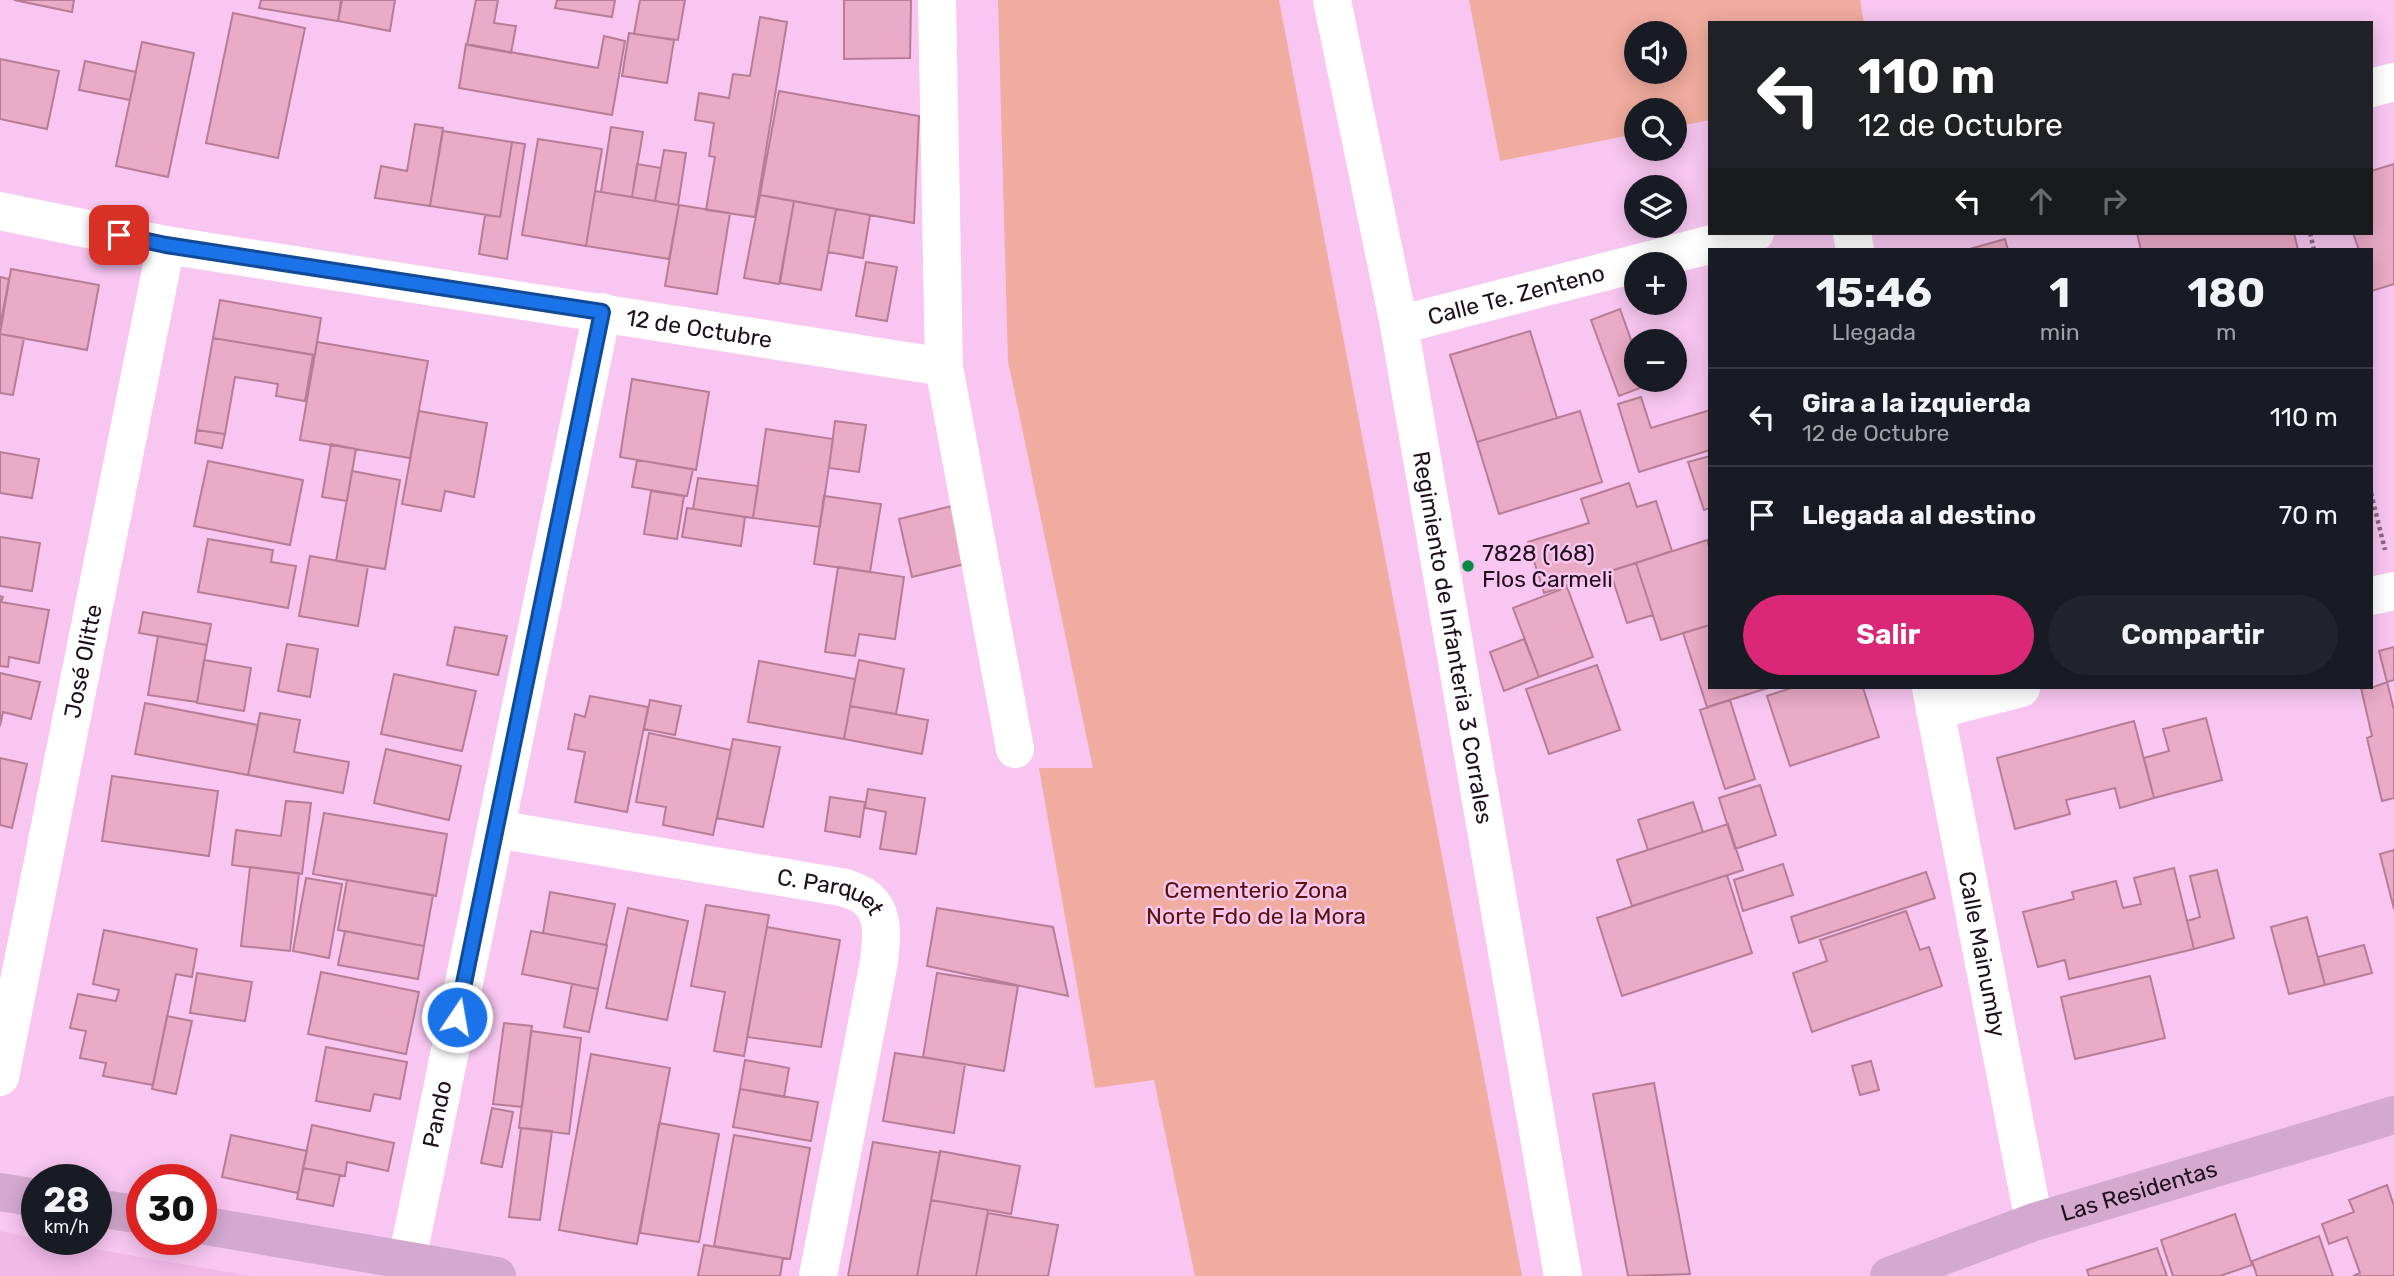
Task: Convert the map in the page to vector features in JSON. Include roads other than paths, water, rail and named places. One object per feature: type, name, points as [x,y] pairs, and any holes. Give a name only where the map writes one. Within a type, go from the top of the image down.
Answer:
[{"type":"main road","name":"Las Residentas","points":[[1889,1276],[2034,1222],[2394,1115]]},
{"type":"main road","points":[[0,1192],[21,1195]]},
{"type":"main road","points":[[217,1228],[497,1276]]},
{"type":"street","points":[[937,0],[944,368],[1015,749]]},
{"type":"street","name":"Regimiento de Infanteria 3 Corrales","points":[[1332,0],[1399,325],[1563,1276]]},
{"type":"street","points":[[2373,87],[2394,82]]},
{"type":"street","name":"12 de Octubre","points":[[0,211],[166,245],[944,368]]},
{"type":"street","name":"Calle Te. Zenteno","points":[[1399,325],[1747,235]]},
{"type":"street","name":"José Olitte","points":[[0,1077],[166,245]]},
{"type":"street","name":"Pando","points":[[407,1260],[602,312]]},
{"type":"street","points":[[2373,596],[2394,591]]},
{"type":"street","points":[[1933,699],[2013,689]]},
{"type":"street","name":"Calle Mainumby","points":[[1933,699],[2034,1222]]},
{"type":"street","name":"C. Parquet","points":[[496,829],[846,888],[866,897],[875,908],[882,929],[878,962],[818,1276]]},
{"type":"place","name":"7828 (168) Flos Carmeli","points":[[1468,566]]},
{"type":"park label","name":"Cementerio Zona Norte Fdo de la Mora","points":[[1256,903]]}]
